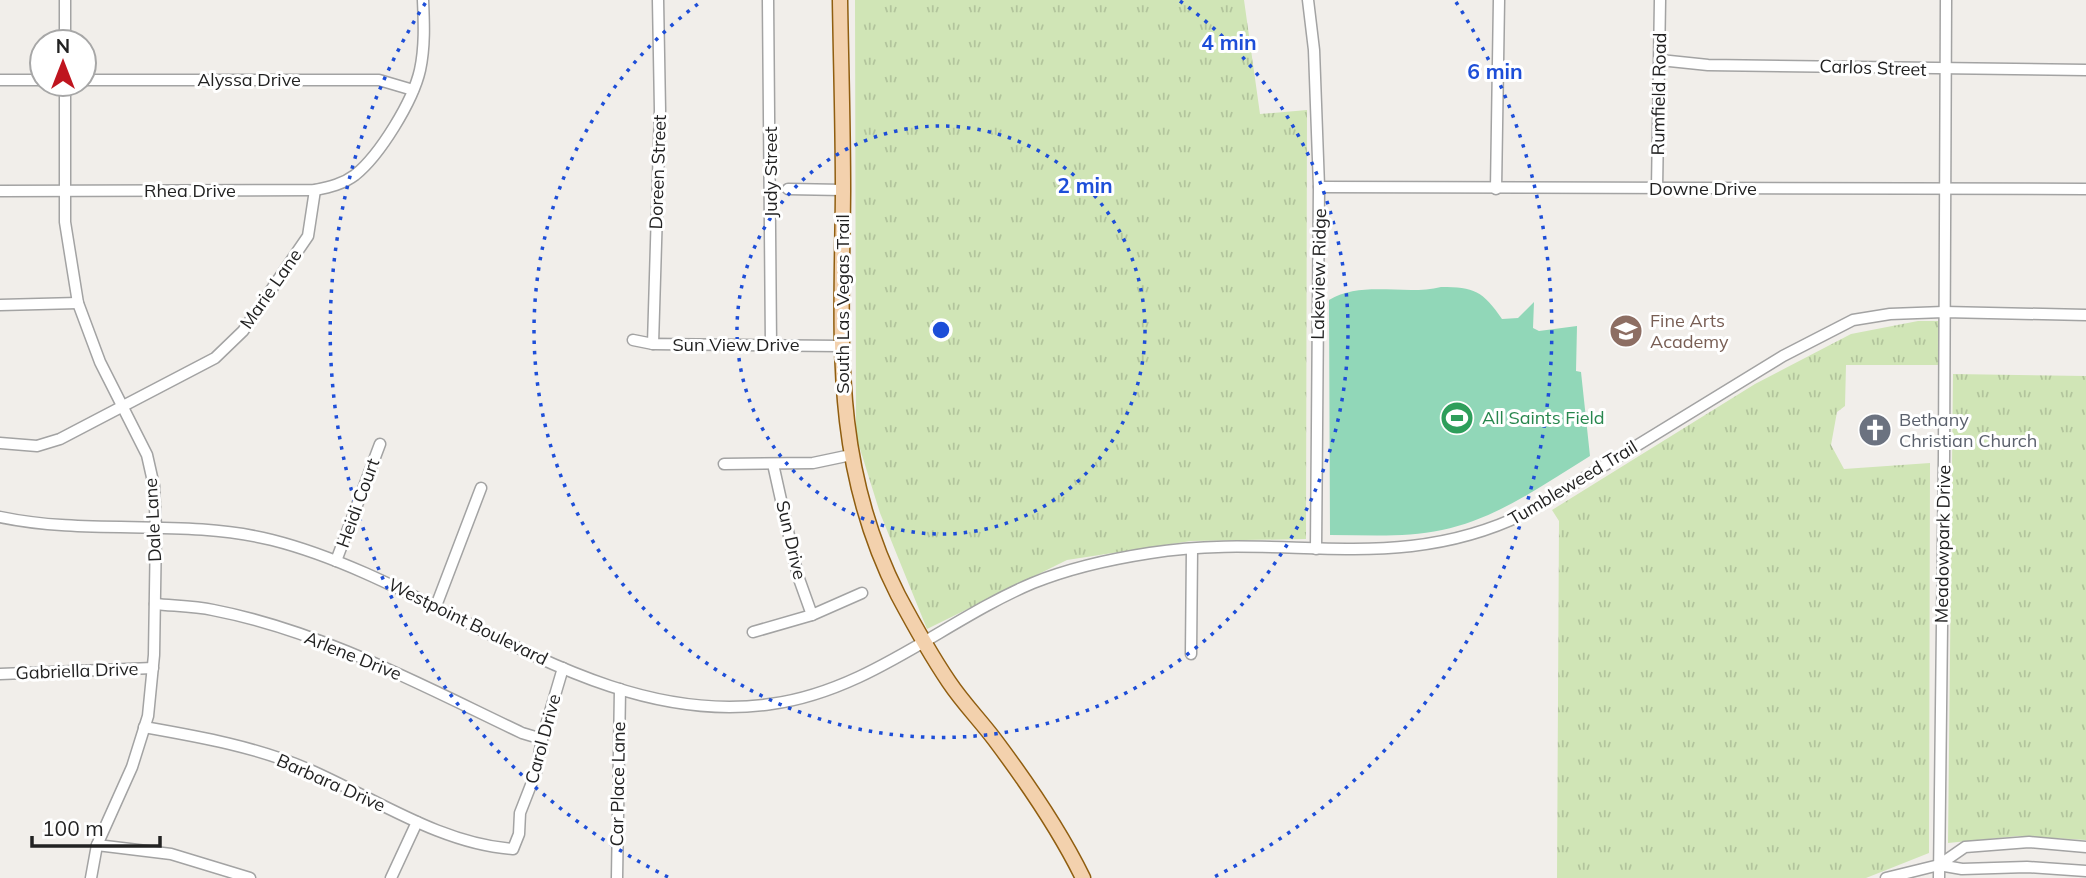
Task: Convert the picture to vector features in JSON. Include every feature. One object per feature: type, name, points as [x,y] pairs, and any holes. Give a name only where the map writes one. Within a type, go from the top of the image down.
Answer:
[{"type":"main road","name":"South Las Vegas Trail","points":[[841,0],[843,190],[840,346],[851,455],[873,538],[923,641],[949,683],[994,738],[1059,829],[1083,878]]},
{"type":"street","points":[[65,0],[65,28]]},
{"type":"street","name":"Rhea Drive","points":[[0,191],[315,190],[338,185],[356,174],[408,103],[420,70],[424,38],[423,0]]},
{"type":"street","name":"Doreen Street","points":[[653,344],[660,110],[658,0]]},
{"type":"street","name":"Judy Street","points":[[768,0],[771,345]]},
{"type":"street","name":"Lakeview Ridge","points":[[1308,0],[1314,50],[1319,187],[1316,549]]},
{"type":"street","points":[[1496,190],[1499,0]]},
{"type":"street","name":"Rumfield Road","points":[[1657,189],[1660,0]]},
{"type":"street","name":"Meadowpark Drive","points":[[1938,878],[1945,0]]},
{"type":"street","name":"Carlos Street","points":[[1660,60],[1708,65],[2086,70]]},
{"type":"street","points":[[0,80],[28,80]]},
{"type":"street","name":"Alyssa Drive","points":[[98,80],[379,80],[413,90]]},
{"type":"street","name":"Dale Lane","points":[[65,98],[65,222],[78,303],[122,408],[147,455],[153,486],[156,529],[153,668],[144,727],[132,766],[97,845],[91,878]]},
{"type":"street","name":"Downe Drive","points":[[1319,187],[1496,190],[2086,189]]},
{"type":"street","points":[[788,189],[843,190]]},
{"type":"street","name":"Marie Lane","points":[[0,443],[37,446],[60,439],[215,358],[243,331],[308,236],[315,190]]},
{"type":"street","points":[[0,305],[78,303]]},
{"type":"street","name":"Tumbleweed Trail","points":[[923,641],[1034,583],[1121,557],[1192,549],[1418,546],[1458,540],[1499,527],[1826,333],[1865,318],[1944,312],[2086,315]]},
{"type":"street","name":"Sun View Drive","points":[[633,340],[653,344],[840,346]]},
{"type":"street","name":"Heidi Court","points":[[336,561],[380,444]]},
{"type":"street","points":[[724,464],[813,463],[851,455]]},
{"type":"street","name":"Sun Drive","points":[[773,464],[798,576],[812,615]]},
{"type":"street","points":[[436,606],[481,488]]},
{"type":"street","name":"Westpoint Boulevard","points":[[0,517],[83,528],[215,531],[268,539],[336,561],[436,606],[562,668],[620,689],[690,705],[743,707],[800,699],[848,682],[923,641]]},
{"type":"street","points":[[1191,654],[1192,549]]},
{"type":"street","points":[[753,632],[812,615],[862,593]]},
{"type":"street","name":"Arlene Drive","points":[[155,604],[213,610],[295,633],[374,664],[542,739]]},
{"type":"street","name":"Gabriella Drive","points":[[0,674],[153,668]]},
{"type":"street","name":"Carol Drive","points":[[513,849],[519,834],[520,813],[536,772],[542,739],[562,668]]},
{"type":"street","name":"Car Place Lane","points":[[617,878],[620,689]]},
{"type":"street","name":"Barbara Drive","points":[[144,727],[208,738],[255,750],[308,769],[417,821],[484,847],[513,849]]},
{"type":"street","points":[[391,878],[417,821]]},
{"type":"street","points":[[1886,878],[1939,864],[1965,847],[1988,843],[2029,842],[2086,847]]},
{"type":"street","points":[[97,845],[171,854],[250,878]]},
{"type":"street","points":[[1939,864],[1962,869],[2026,867],[2086,871]]},
{"type":"green space","points":[[855,0],[1244,0],[1260,114],[1307,110],[1306,539],[1191,541],[1067,560],[927,629],[880,513],[856,436]]},
{"type":"green space","name":"All Saints Field","points":[[1441,287],[1477,292],[1502,319],[1518,318],[1534,302],[1533,328],[1539,331],[1577,326],[1576,371],[1581,372],[1590,456],[1519,500],[1462,525],[1414,534],[1330,535],[1329,300],[1342,294],[1369,289],[1413,290]]},
{"type":"green space","points":[[1918,321],[1942,321],[1943,365],[1846,365],[1845,406],[1837,412],[1831,445],[1844,469],[1930,463],[1929,853],[1866,878],[1557,878],[1559,521],[1552,510],[1755,384],[1851,334]]},
{"type":"green space","points":[[1953,374],[2086,376],[2086,840],[2018,836],[1948,843]]},
{"type":"place","name":"Fine Arts Academy","points":[[1626,331]]},
{"type":"place","name":"All Saints Field","points":[[1457,418]]},
{"type":"place","name":"Bethany Christian Church","points":[[1875,430]]}]
